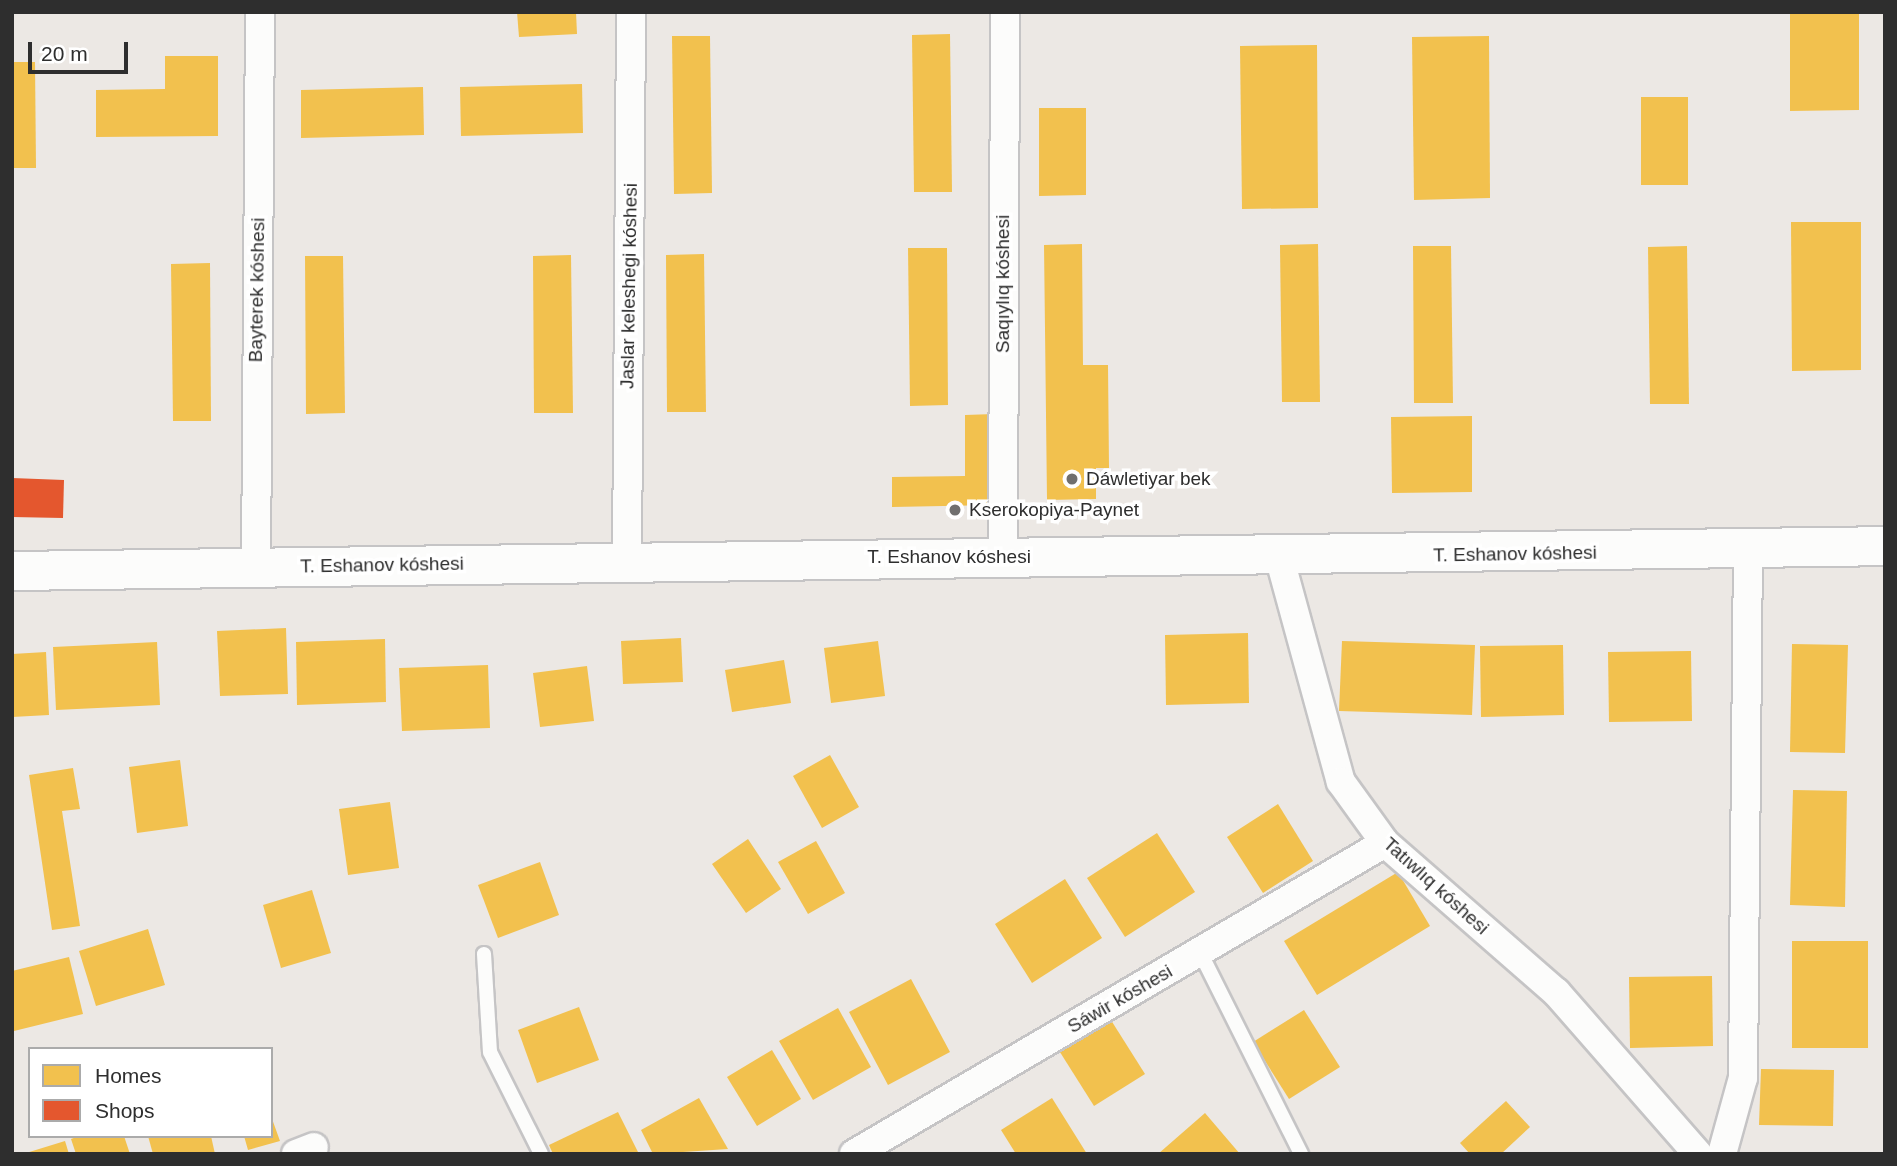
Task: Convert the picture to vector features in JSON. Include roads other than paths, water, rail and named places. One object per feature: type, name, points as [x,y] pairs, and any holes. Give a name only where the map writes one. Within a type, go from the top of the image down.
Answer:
[{"type":"main road","name":"T. Eshanov kóshesi","points":[[12,571],[626,560],[1748,551],[1885,546]]},
{"type":"street","name":"Bayterek kóshesi","points":[[256,568],[260,12]]},
{"type":"street","name":"Jaslar keleshegi kóshesi","points":[[626,560],[631,12]]},
{"type":"street","name":"Saqıylıq kóshesi","points":[[1003,556],[1005,12]]},
{"type":"street","points":[[1722,1154],[1743,1078],[1748,551]]},
{"type":"street","name":"Tatıwlıq kóshesi","points":[[1279,556],[1341,782],[1385,843],[1556,992],[1698,1154]]},
{"type":"street","name":"Sáwir kóshesi","points":[[854,1154],[1385,843]]},
{"type":"lane","points":[[1200,952],[1301,1154]]},
{"type":"lane","points":[[484,954],[490,1052],[541,1154]]},
{"type":"place","name":"Dáwletiyar bek","points":[[1072,479]]},
{"type":"place","name":"Kserokopiya-Paynet","points":[[955,510]]}]
